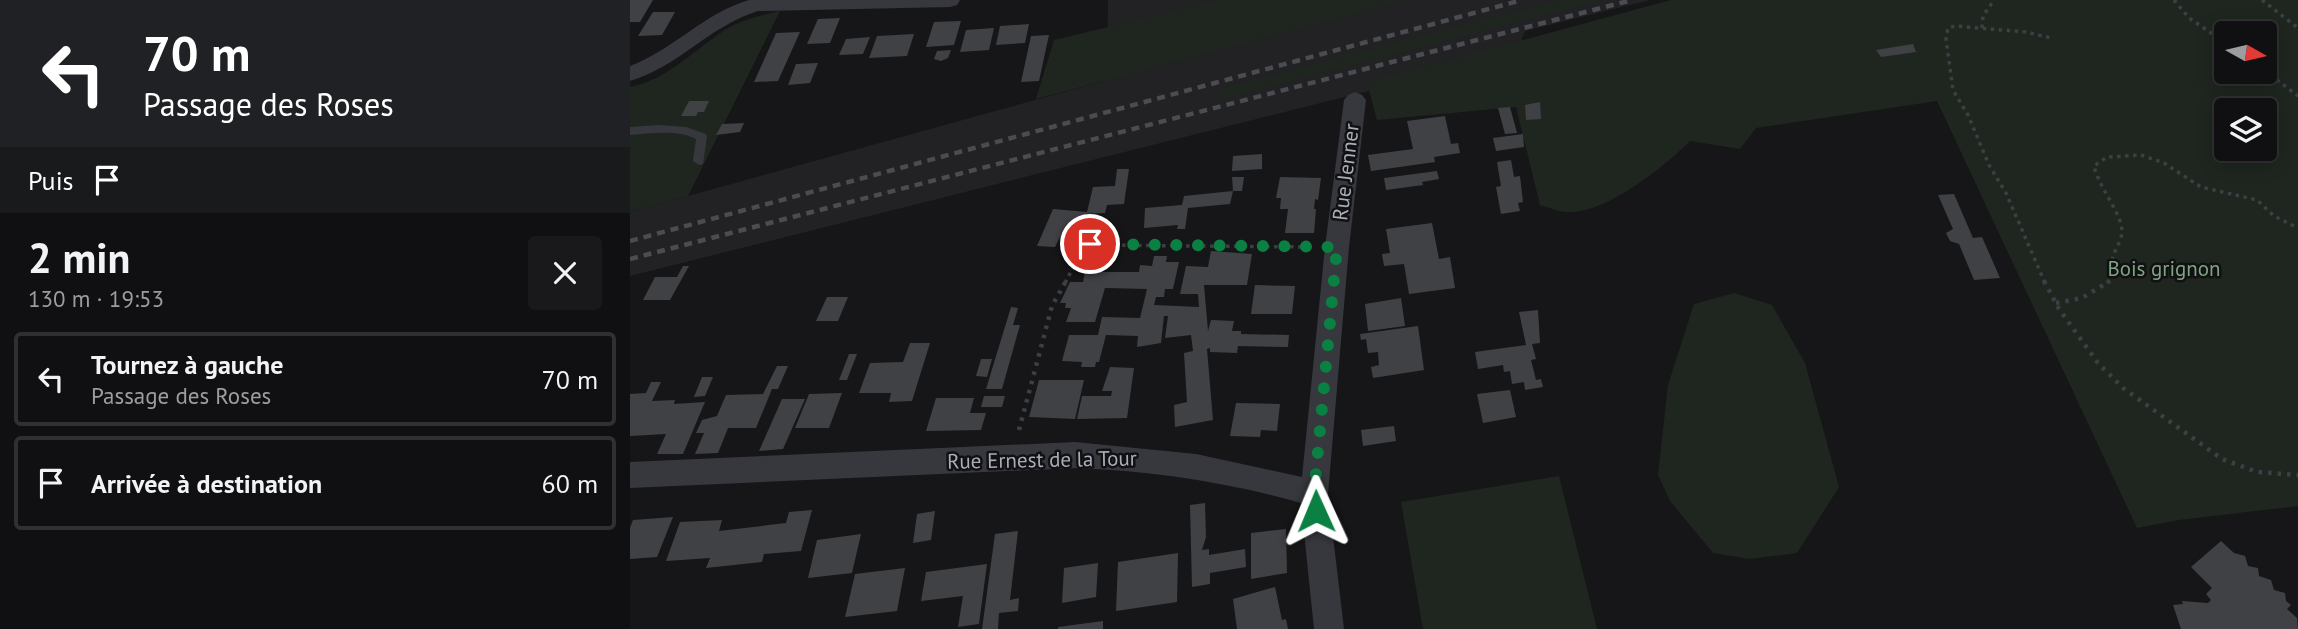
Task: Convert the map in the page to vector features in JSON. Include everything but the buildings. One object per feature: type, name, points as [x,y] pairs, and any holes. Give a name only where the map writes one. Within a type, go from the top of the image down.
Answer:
[{"type":"street","points":[[630,74],[656,64],[736,4],[950,0]]},
{"type":"street","name":"Rue Jenner","points":[[1314,494],[1354,100]]},
{"type":"street","name":"Rue Ernest de la Tour","points":[[630,475],[1075,455],[1168,460],[1314,494]]},
{"type":"street","points":[[1314,494],[1329,629]]},
{"type":"lane","points":[[630,131],[681,130],[695,133],[702,138],[699,161]]},
{"type":"path","points":[[1982,28],[1983,16],[1994,0]]},
{"type":"path","points":[[2174,0],[2188,16],[2214,34]]},
{"type":"path","points":[[2262,0],[2298,28]]},
{"type":"path","points":[[2051,38],[2026,32],[1948,28],[1946,39],[1954,90],[1968,115],[1989,165],[2006,193],[2035,262],[2056,303],[2098,363],[2123,388],[2202,446],[2222,459],[2257,472],[2298,475]]},
{"type":"path","points":[[2277,80],[2298,96]]},
{"type":"path","points":[[2056,303],[2082,298],[2110,281],[2113,272],[2112,260],[2122,233],[2120,220],[2098,183],[2094,166],[2108,157],[2141,155],[2164,163],[2201,187],[2257,200],[2274,216],[2298,228]]},
{"type":"path","points":[[1012,458],[1052,306],[1084,245],[1337,247]]},
{"type":"shaded area","points":[[1108,0],[1650,0],[1525,31],[1516,54],[630,276],[630,212],[1107,80]]},
{"type":"green space","points":[[1221,0],[1406,0],[1036,99],[1054,40]]},
{"type":"green space","points":[[1560,0],[1603,0],[1222,99],[1219,89]]},
{"type":"green space","name":"Bois grignon","points":[[1671,0],[2298,0],[2298,506],[2179,520],[2137,528],[1937,101],[1756,128],[1740,149],[1690,141],[1650,175],[1616,197],[1582,211],[1567,212],[1540,205],[1516,107],[1377,120],[1367,82]]},
{"type":"green space","points":[[780,11],[688,196],[630,212],[630,87],[670,70],[728,28]]},
{"type":"green space","points":[[1734,293],[1772,305],[1805,363],[1839,487],[1797,553],[1749,559],[1713,553],[1670,501],[1658,475],[1668,385],[1694,304]]},
{"type":"green space","points":[[1559,476],[1597,629],[1423,629],[1401,502]]},
{"type":"railway","points":[[630,241],[1522,0]]},
{"type":"railway","points":[[630,259],[1632,0]]},
{"type":"route","points":[[1090,244],[1337,247],[1314,494],[1316,511]]}]
